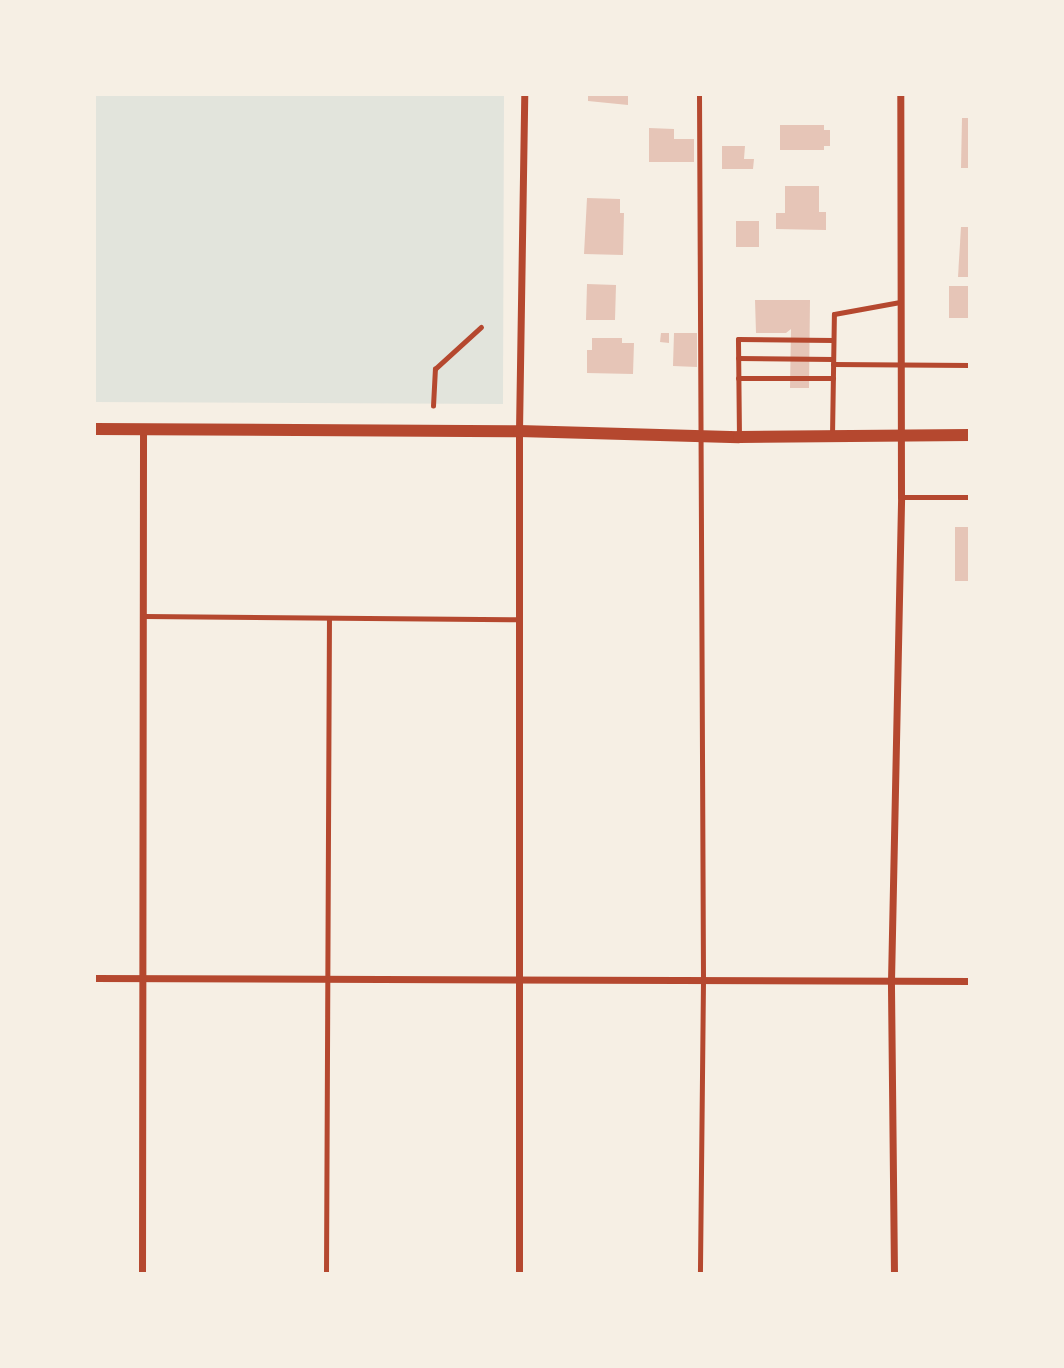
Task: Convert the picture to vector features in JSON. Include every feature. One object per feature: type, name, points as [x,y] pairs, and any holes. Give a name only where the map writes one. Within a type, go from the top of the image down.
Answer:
[{"type":"street","points":[[519,1273],[519,431],[524,94]]},
{"type":"street","points":[[894,1273],[891,981],[901,496],[900,94]]},
{"type":"street","points":[[94,429],[519,431],[739,437],[970,435]]},
{"type":"street","points":[[142,1273],[143,429]]},
{"type":"street","points":[[94,978],[970,981]]},
{"type":"lane","points":[[699,94],[703,981],[700,1273]]},
{"type":"lane","points":[[832,436],[834,314],[900,302]]},
{"type":"lane","points":[[739,437],[738,340],[834,340]]},
{"type":"lane","points":[[738,359],[970,365]]},
{"type":"lane","points":[[738,377],[833,378]]},
{"type":"lane","points":[[901,496],[970,497]]},
{"type":"lane","points":[[144,617],[519,619]]},
{"type":"lane","points":[[326,1273],[330,978],[329,619]]},
{"type":"path","points":[[433,406],[435,369],[481,327]]},
{"type":"shaded area","points":[[95,95],[504,95],[503,404],[95,402]]},
{"type":"building","points":[[588,94],[628,94],[628,105],[588,101]]},
{"type":"building","points":[[962,118],[970,118],[970,168],[961,168]]},
{"type":"building","points":[[780,125],[824,125],[824,130],[830,130],[830,146],[824,146],[824,150],[780,150]]},
{"type":"building","points":[[649,128],[674,129],[674,139],[694,139],[694,162],[649,162]]},
{"type":"building","points":[[722,146],[745,146],[744,159],[754,159],[753,169],[722,169]]},
{"type":"building","points":[[785,186],[819,186],[819,212],[826,212],[826,230],[776,229],[776,213],[785,213]]},
{"type":"building","points":[[587,198],[620,199],[620,213],[624,213],[623,255],[584,254]]},
{"type":"building","points":[[736,221],[759,221],[759,247],[736,247]]},
{"type":"building","points":[[961,227],[970,227],[970,277],[958,277]]},
{"type":"building","points":[[587,284],[616,285],[615,320],[586,320]]},
{"type":"building","points":[[949,286],[970,286],[970,318],[949,318]]},
{"type":"building","points":[[755,300],[810,300],[809,388],[790,388],[791,329],[786,333],[756,333]]},
{"type":"building","points":[[661,333],[669,333],[669,343],[660,342]]},
{"type":"building","points":[[674,333],[697,333],[697,367],[673,366]]},
{"type":"building","points":[[592,338],[622,338],[622,343],[634,343],[633,374],[587,373],[587,350],[592,350]]},
{"type":"building","points":[[955,527],[970,527],[970,581],[955,581]]}]
